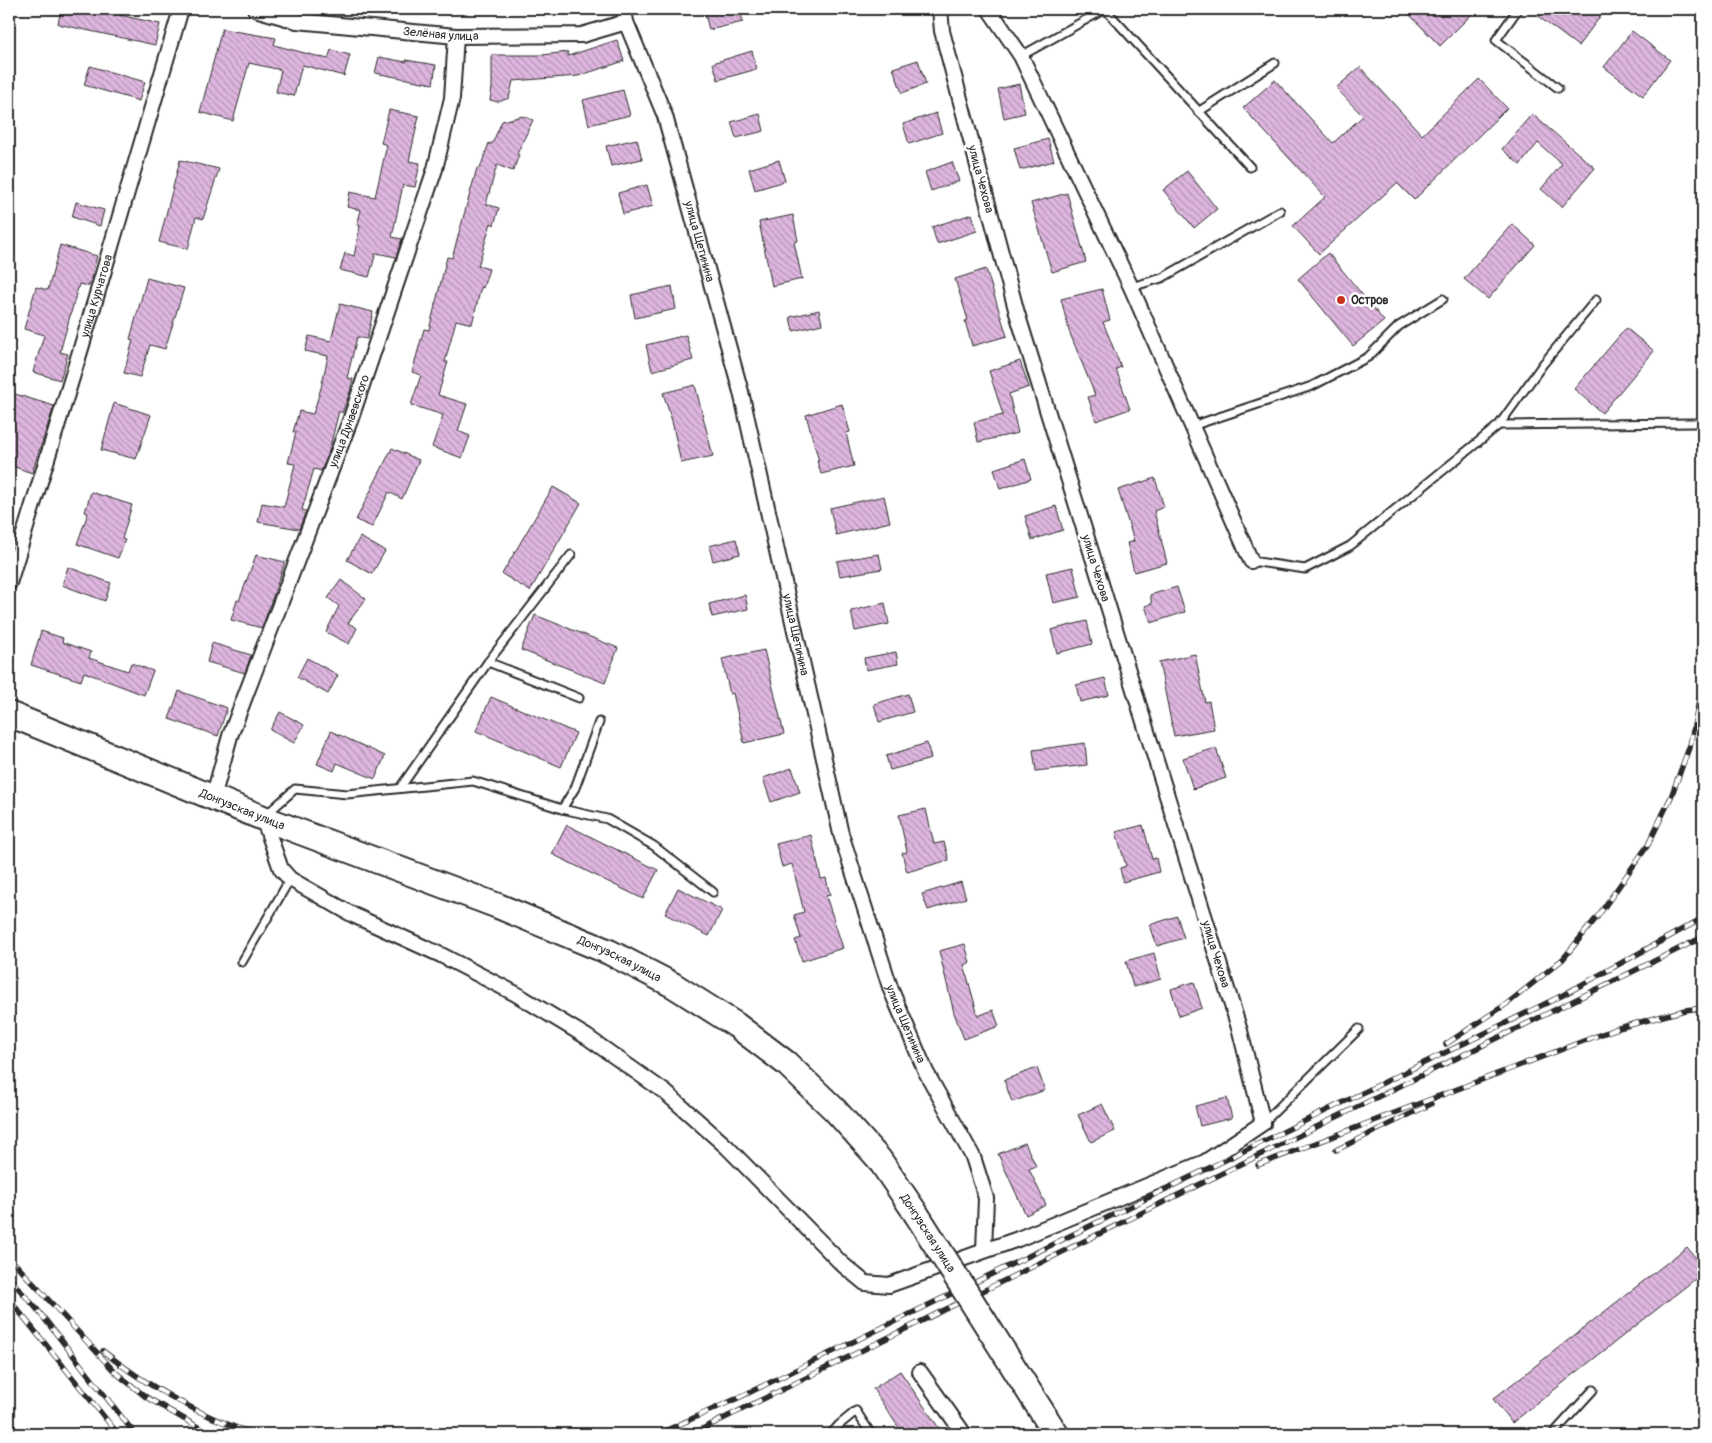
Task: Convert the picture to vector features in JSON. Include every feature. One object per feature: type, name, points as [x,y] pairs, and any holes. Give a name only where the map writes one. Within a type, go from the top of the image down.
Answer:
[{"type":"highway","name":"Донгузская улица","points":[[9,714],[263,818],[508,910],[609,952],[673,985],[736,1025],[786,1063],[835,1110],[879,1159],[916,1212],[1056,1434]]},
{"type":"street","name":"улица Курчатова","points":[[9,583],[82,346],[181,9]]},
{"type":"street","name":"Зелёная улица","points":[[255,9],[297,21],[456,36],[582,35],[625,15]]},
{"type":"street","name":"улица Чехова","points":[[940,9],[942,31],[1017,313],[1240,1031],[1264,1123]]},
{"type":"street","points":[[989,9],[1021,56],[1131,286],[1251,561]]},
{"type":"street","name":"улица Щетинина","points":[[625,15],[665,116],[741,392],[841,834],[891,990],[926,1072],[973,1157],[986,1198],[984,1250]]},
{"type":"street","name":"улица Дунаевского","points":[[213,798],[230,736],[351,418],[435,169],[452,98],[456,36]]},
{"type":"street","points":[[263,818],[281,869],[290,879],[353,915],[441,955],[516,994],[587,1037],[678,1104],[727,1147],[842,1264],[865,1283],[889,1285],[1018,1239],[1204,1162],[1264,1123]]},
{"type":"street","points":[[920,1372],[964,1434]]},
{"type":"lane","points":[[1518,9],[1496,40],[1558,88]]},
{"type":"lane","points":[[1021,56],[1106,10],[1250,167]]},
{"type":"lane","points":[[1198,112],[1275,63]]},
{"type":"lane","points":[[1131,286],[1162,278],[1280,211]]},
{"type":"lane","points":[[1192,426],[1312,386],[1368,357],[1399,326],[1443,299]]},
{"type":"lane","points":[[1251,561],[1305,569],[1350,546],[1499,425],[1544,364],[1596,300]]},
{"type":"lane","points":[[1499,425],[1696,423]]},
{"type":"lane","points":[[400,788],[488,662],[570,556]]},
{"type":"lane","points":[[488,662],[579,698]]},
{"type":"lane","points":[[562,809],[574,788],[600,722]]},
{"type":"lane","points":[[263,818],[295,789],[347,794],[473,781],[562,809],[607,818],[654,846],[714,892]]},
{"type":"lane","points":[[242,962],[290,879]]},
{"type":"lane","points":[[1264,1123],[1359,1029]]},
{"type":"lane","points":[[1553,1434],[1593,1390]]},
{"type":"lane","points":[[831,1434],[838,1425],[856,1411],[871,1434]]},
{"type":"building","points":[[61,9],[93,9],[160,24],[155,45],[58,24]]},
{"type":"building","points":[[704,9],[740,9],[743,22],[709,30]]},
{"type":"building","points":[[1404,9],[1477,9],[1440,46]]},
{"type":"building","points":[[1545,9],[1606,9],[1578,46],[1539,17]]},
{"type":"building","points":[[222,29],[276,38],[274,45],[328,59],[331,50],[350,55],[344,76],[302,65],[294,96],[276,92],[281,70],[249,63],[233,121],[200,112]]},
{"type":"building","points":[[1632,31],[1670,60],[1643,96],[1604,67]]},
{"type":"building","points":[[617,40],[624,61],[578,76],[513,81],[509,98],[498,102],[490,100],[492,55],[542,55],[568,52],[568,56]]},
{"type":"building","points":[[752,51],[757,69],[718,80],[713,63]]},
{"type":"building","points":[[379,57],[436,65],[433,84],[375,73]]},
{"type":"building","points":[[918,60],[926,84],[902,93],[893,68]]},
{"type":"building","points":[[90,66],[145,82],[139,101],[84,85]]},
{"type":"building","points":[[1360,67],[1422,135],[1479,79],[1507,108],[1414,200],[1397,183],[1319,254],[1293,226],[1325,197],[1243,108],[1275,80],[1333,143],[1363,116],[1336,88]]},
{"type":"building","points":[[1019,84],[1025,113],[1004,118],[998,89]]},
{"type":"building","points":[[623,90],[630,115],[589,125],[583,100]]},
{"type":"building","points":[[389,110],[419,116],[409,161],[420,163],[415,187],[403,185],[392,237],[402,239],[396,257],[376,253],[369,277],[340,270],[345,253],[354,256],[360,226],[357,225],[361,210],[347,207],[350,192],[375,197],[387,145],[381,143]]},
{"type":"building","points":[[936,113],[942,133],[909,144],[903,124]]},
{"type":"building","points":[[760,114],[764,131],[736,138],[731,122]]},
{"type":"building","points":[[1532,114],[1595,168],[1562,207],[1541,189],[1562,164],[1538,143],[1520,165],[1502,149]]},
{"type":"building","points":[[523,116],[533,120],[517,154],[519,155],[513,171],[497,165],[486,204],[499,208],[494,225],[491,223],[478,266],[489,269],[483,288],[481,287],[472,324],[456,320],[445,362],[448,362],[438,395],[467,404],[458,431],[470,436],[462,458],[432,447],[443,415],[411,405],[421,375],[412,372],[424,329],[429,330],[447,257],[452,258],[477,168],[480,168],[489,143],[492,144],[502,121]]},
{"type":"building","points":[[637,139],[642,159],[611,166],[606,146]]},
{"type":"building","points":[[1048,139],[1054,161],[1020,170],[1014,148]]},
{"type":"building","points":[[180,160],[219,169],[203,219],[196,217],[188,249],[159,242]]},
{"type":"building","points":[[779,160],[785,181],[755,190],[749,169]]},
{"type":"building","points":[[952,162],[959,181],[931,191],[925,172]]},
{"type":"building","points":[[1187,171],[1217,209],[1194,228],[1163,190]]},
{"type":"building","points":[[647,185],[653,206],[623,214],[618,193]]},
{"type":"building","points":[[1067,193],[1086,262],[1052,272],[1031,203]]},
{"type":"building","points":[[76,202],[104,210],[100,226],[72,217]]},
{"type":"building","points":[[972,214],[977,231],[937,244],[932,227]]},
{"type":"building","points":[[793,215],[798,241],[794,242],[802,279],[772,286],[759,222]]},
{"type":"building","points":[[1512,224],[1535,245],[1488,299],[1464,279]]},
{"type":"building","points":[[60,245],[97,256],[89,286],[79,284],[60,352],[68,354],[60,380],[33,372],[44,335],[24,329],[36,287],[48,290]]},
{"type":"building","name":"Остров","points":[[1328,253],[1384,321],[1353,346],[1298,279]]},
{"type":"building","points":[[986,269],[1007,336],[972,346],[965,321],[968,320],[955,279]]},
{"type":"building","points":[[147,278],[184,288],[165,349],[150,345],[140,377],[124,373],[133,340],[130,339]]},
{"type":"building","points":[[672,286],[676,309],[635,318],[631,295]]},
{"type":"building","points":[[1102,289],[1110,320],[1103,322],[1121,367],[1116,369],[1130,409],[1096,421],[1088,397],[1095,395],[1069,331],[1061,299]]},
{"type":"building","points":[[340,304],[373,312],[367,339],[357,337],[347,378],[353,379],[350,392],[342,413],[339,411],[328,455],[321,471],[314,469],[302,510],[306,511],[299,529],[258,522],[262,503],[284,507],[295,464],[288,463],[296,432],[293,432],[299,411],[313,414],[328,356],[305,351],[309,336],[331,341]]},
{"type":"building","points":[[819,310],[822,324],[793,331],[790,317]]},
{"type":"building","points":[[1626,328],[1654,351],[1602,413],[1574,389]]},
{"type":"building","points":[[686,335],[693,360],[652,371],[646,345]]},
{"type":"building","points":[[1020,361],[1029,387],[1009,394],[1018,433],[978,442],[974,422],[1003,415],[989,371]]},
{"type":"building","points":[[695,385],[713,456],[681,463],[672,421],[663,393]]},
{"type":"building","points":[[15,394],[54,406],[32,473],[9,465],[9,414]]},
{"type":"building","points":[[114,403],[151,415],[136,459],[101,450]]},
{"type":"building","points":[[842,404],[850,432],[846,433],[854,466],[821,474],[806,415]]},
{"type":"building","points":[[392,448],[419,460],[402,499],[389,492],[372,527],[356,520]]},
{"type":"building","points":[[1025,459],[1031,479],[1000,489],[994,469]]},
{"type":"building","points":[[1155,478],[1164,507],[1154,511],[1167,563],[1134,572],[1127,543],[1134,541],[1118,490]]},
{"type":"building","points":[[553,487],[581,503],[530,591],[502,574]]},
{"type":"building","points":[[91,492],[132,505],[122,539],[125,540],[118,558],[77,544],[88,513],[85,512]]},
{"type":"building","points":[[884,496],[890,522],[836,535],[830,508]]},
{"type":"building","points":[[1056,506],[1063,530],[1032,540],[1025,516]]},
{"type":"building","points":[[360,537],[385,551],[372,574],[347,560]]},
{"type":"building","points":[[736,539],[740,554],[713,561],[709,546]]},
{"type":"building","points":[[879,554],[882,569],[840,576],[837,561]]},
{"type":"building","points":[[256,555],[285,562],[262,628],[231,620],[237,600],[239,601]]},
{"type":"building","points":[[68,567],[111,583],[105,601],[62,585]]},
{"type":"building","points":[[1073,567],[1080,597],[1053,603],[1046,573]]},
{"type":"building","points":[[341,580],[366,599],[348,623],[357,628],[349,644],[326,632],[339,606],[328,598]]},
{"type":"building","points":[[1177,587],[1185,612],[1151,623],[1145,606],[1152,604],[1150,595]]},
{"type":"building","points":[[745,595],[748,609],[712,617],[709,604]]},
{"type":"building","points":[[885,603],[889,624],[855,631],[851,611]]},
{"type":"building","points":[[535,615],[618,648],[605,683],[521,650]]},
{"type":"building","points":[[1087,621],[1092,644],[1057,653],[1051,630]]},
{"type":"building","points":[[41,631],[63,638],[62,642],[91,652],[89,658],[128,671],[131,663],[153,671],[144,695],[84,672],[81,681],[31,665]]},
{"type":"building","points":[[212,643],[251,655],[245,673],[207,662]]},
{"type":"building","points":[[764,650],[784,734],[744,743],[733,693],[730,694],[722,659]]},
{"type":"building","points":[[896,652],[898,664],[866,670],[864,658]]},
{"type":"building","points":[[1195,654],[1205,702],[1209,701],[1214,729],[1174,736],[1159,662]]},
{"type":"building","points":[[307,658],[338,675],[328,694],[297,677]]},
{"type":"building","points":[[1105,678],[1109,695],[1080,702],[1076,685]]},
{"type":"building","points":[[179,691],[227,708],[218,736],[169,719]]},
{"type":"building","points":[[908,694],[913,712],[879,722],[874,704]]},
{"type":"building","points":[[491,697],[576,733],[561,767],[476,731]]},
{"type":"building","points":[[280,712],[304,725],[294,743],[270,730]]},
{"type":"building","points":[[331,731],[385,756],[375,779],[337,763],[334,771],[317,764]]},
{"type":"building","points":[[927,743],[931,759],[890,770],[886,756]]},
{"type":"building","points":[[1085,743],[1087,765],[1036,771],[1033,750]]},
{"type":"building","points":[[1216,748],[1226,778],[1193,789],[1183,758]]},
{"type":"building","points":[[792,768],[800,792],[771,802],[763,778]]},
{"type":"building","points":[[926,809],[934,844],[944,842],[949,860],[907,872],[902,853],[907,852],[899,815]]},
{"type":"building","points":[[567,825],[658,870],[643,899],[552,854]]},
{"type":"building","points":[[1143,825],[1152,859],[1156,858],[1159,872],[1123,882],[1120,868],[1126,866],[1116,832]]},
{"type":"building","points":[[811,835],[821,879],[826,878],[830,895],[826,896],[843,948],[802,961],[795,940],[801,938],[794,915],[804,912],[792,864],[782,867],[776,844]]},
{"type":"building","points":[[961,882],[966,898],[928,910],[922,894]]},
{"type":"building","points":[[678,888],[722,910],[709,936],[665,914]]},
{"type":"building","points":[[1177,916],[1184,938],[1157,946],[1150,925]]},
{"type":"building","points":[[965,944],[970,963],[964,965],[978,1016],[993,1010],[999,1026],[964,1039],[954,1013],[939,951]]},
{"type":"building","points":[[1154,953],[1161,979],[1133,987],[1126,961]]},
{"type":"building","points":[[1194,982],[1202,1008],[1179,1016],[1171,989]]},
{"type":"building","points":[[1037,1068],[1045,1090],[1012,1102],[1004,1080]]},
{"type":"building","points":[[1227,1098],[1232,1118],[1200,1126],[1195,1106]]},
{"type":"building","points":[[1102,1104],[1115,1131],[1091,1142],[1078,1115]]},
{"type":"building","points":[[1025,1143],[1036,1166],[1029,1169],[1046,1205],[1026,1215],[998,1154]]},
{"type":"building","points":[[1687,1247],[1703,1267],[1703,1273],[1512,1423],[1493,1399]]},
{"type":"building","points":[[900,1371],[943,1434],[903,1434],[873,1389]]},
{"type":"railway","points":[[1446,1044],[1508,1003],[1563,959],[1598,916],[1648,845],[1671,797],[1690,745],[1703,682]]},
{"type":"railway","points":[[658,1434],[738,1398],[1563,995],[1703,918]]},
{"type":"railway","points":[[692,1434],[1703,937]]},
{"type":"railway","points":[[1258,1165],[1615,1029],[1685,1010],[1703,1008]]},
{"type":"railway","points":[[1336,1150],[1431,1104]]},
{"type":"railway","points":[[9,1257],[115,1372],[146,1397],[210,1434]]},
{"type":"railway","points":[[9,1278],[36,1308],[135,1434]]},
{"type":"railway","points":[[9,1299],[118,1434]]},
{"type":"railway","points":[[103,1351],[137,1376],[175,1399],[234,1427],[254,1434]]},
{"type":"place","name":"Остров","points":[[1341,300]]}]
